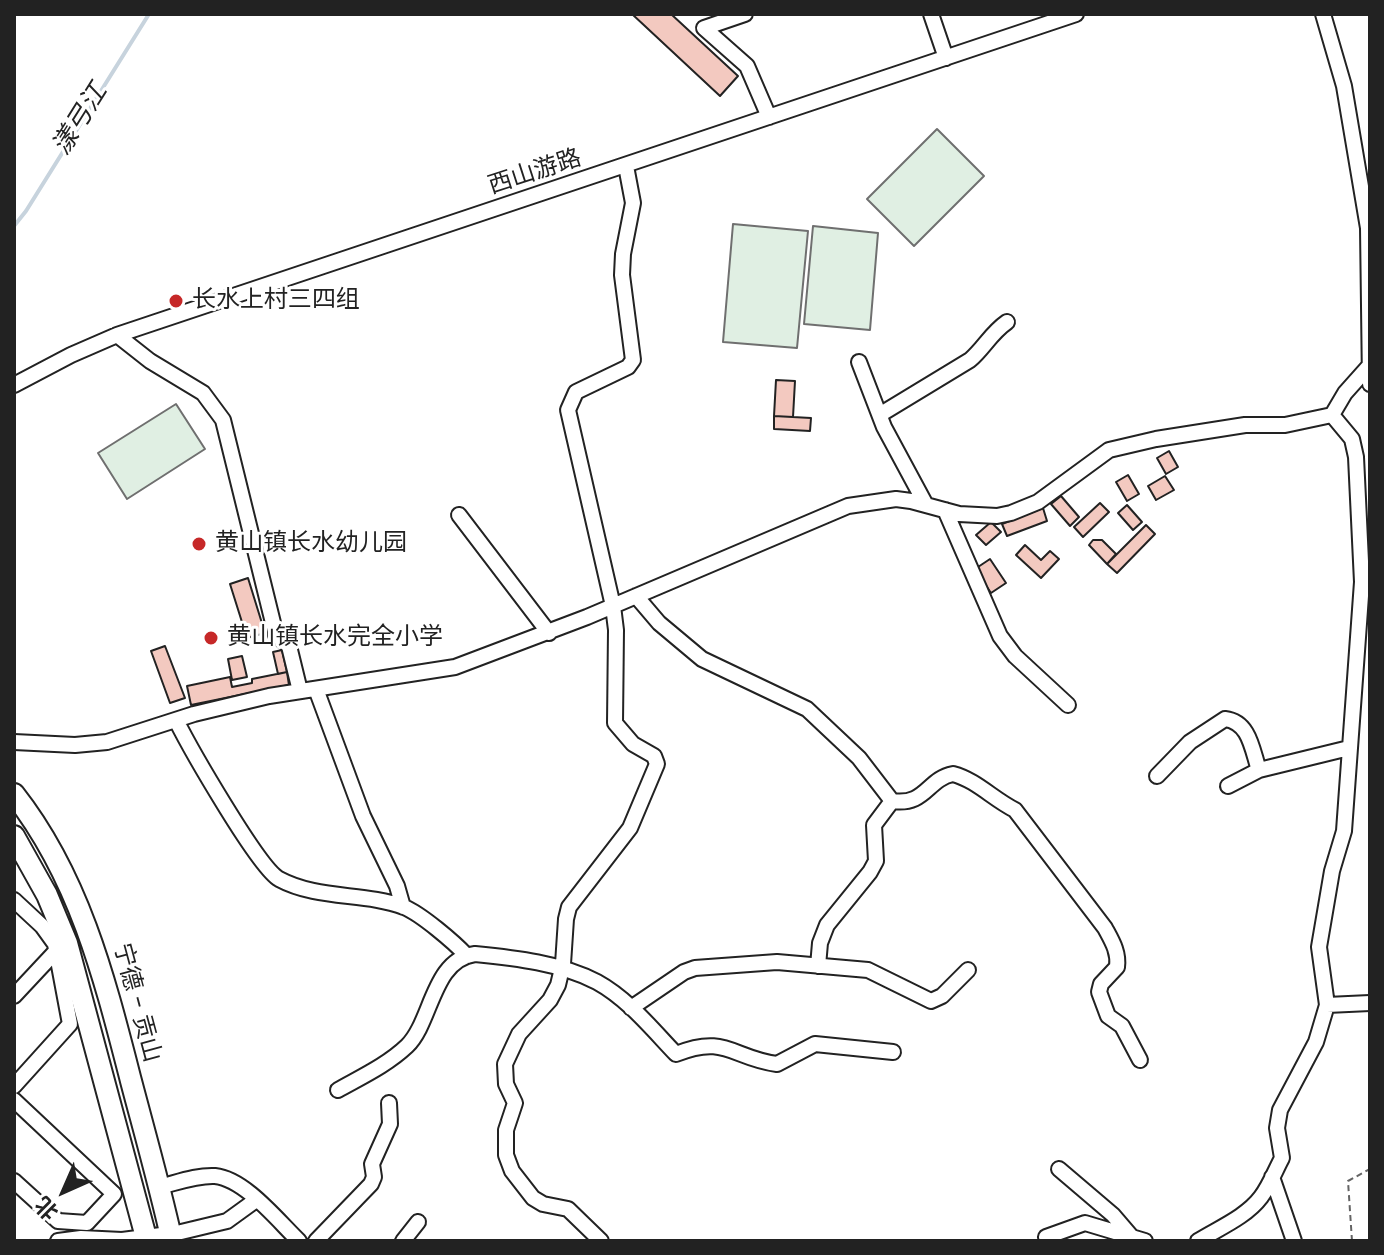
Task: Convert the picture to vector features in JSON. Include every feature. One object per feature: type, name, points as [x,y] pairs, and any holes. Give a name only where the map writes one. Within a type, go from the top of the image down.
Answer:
[{"type":"highway","name":"宁德 - 贡山","points":[[14,794],[50,849],[89,930],[171,1237]]},
{"type":"highway","name":"宁德 - 贡山","points":[[14,836],[47,895],[67,943],[147,1239]]},
{"type":"street","points":[[745,14],[704,28],[747,66],[769,117]]},
{"type":"street","points":[[931,14],[946,58]]},
{"type":"street","name":"西山游路","points":[[14,385],[117,335],[1076,14]]},
{"type":"street","points":[[1323,14],[1344,86],[1369,228],[1370,384]]},
{"type":"street","points":[[601,1241],[568,1209],[543,1204],[533,1198],[512,1171],[506,1155],[506,1130],[515,1103],[506,1084],[505,1064],[522,1030],[550,1000],[562,969],[569,907],[630,828],[657,764],[654,756],[633,744],[615,723],[616,630],[613,606],[568,410],[576,392],[628,367],[633,360],[622,275],[633,203],[626,166]]},
{"type":"street","points":[[881,414],[970,360],[981,351],[992,332],[1007,322]]},
{"type":"street","points":[[117,335],[150,361],[203,393],[223,420],[276,635],[289,646],[300,691]]},
{"type":"street","points":[[859,362],[884,427],[926,505]]},
{"type":"street","points":[[14,742],[75,745],[107,742],[231,704],[455,667],[549,633],[848,506],[896,499],[984,517],[1038,502],[1109,450],[1186,434],[1245,425],[1285,425],[1332,415],[1345,393],[1369,366]]},
{"type":"street","points":[[1198,1241],[1248,1210],[1263,1195],[1282,1158],[1277,1125],[1280,1110],[1316,1042],[1327,1005],[1319,947],[1332,871],[1344,831],[1365,554],[1352,439],[1332,415]]},
{"type":"street","points":[[945,510],[1000,636],[1015,656],[1068,705]]},
{"type":"street","points":[[459,515],[549,633]]},
{"type":"street","points":[[636,596],[659,623],[702,659],[807,709],[859,758],[892,801]]},
{"type":"street","points":[[316,689],[363,816],[397,886],[403,907]]},
{"type":"street","points":[[1157,776],[1190,742],[1225,719],[1234,720],[1246,730],[1259,770]]},
{"type":"street","points":[[176,720],[226,807],[273,875],[321,894],[403,907],[422,917],[467,956],[496,957],[562,969],[596,981],[631,1008],[676,1054],[694,1047],[716,1045],[777,1064],[815,1044],[893,1052]]},
{"type":"street","points":[[1228,786],[1259,770],[1349,748]]},
{"type":"street","points":[[892,801],[919,798],[941,778],[953,774],[973,782],[1022,817],[1113,942],[1118,954],[1117,967],[1101,984],[1099,992],[1108,1016],[1122,1026],[1140,1060]]},
{"type":"street","points":[[818,966],[820,943],[827,925],[873,867],[877,855],[874,825],[892,801]]},
{"type":"street","points":[[14,1086],[70,1024],[57,950],[42,926],[15,902]]},
{"type":"street","points":[[14,996],[57,950]]},
{"type":"street","points":[[338,1090],[375,1069],[408,1044],[418,1032],[435,988],[467,956]]},
{"type":"street","points":[[631,1008],[684,972],[695,968],[777,962],[868,970],[931,1001],[942,996],[968,970]]},
{"type":"street","points":[[1327,1005],[1370,1003]]},
{"type":"street","points":[[14,1100],[114,1194],[87,1223],[58,1221],[14,1181]]},
{"type":"street","points":[[316,1241],[371,1184],[374,1177],[372,1164],[390,1124],[389,1103]]},
{"type":"street","points":[[1059,1169],[1138,1239]]},
{"type":"street","points":[[159,1187],[200,1177],[227,1178],[256,1200],[299,1241]]},
{"type":"street","points":[[1272,1177],[1294,1241]]},
{"type":"street","points":[[58,1241],[171,1237],[227,1221],[256,1200]]},
{"type":"street","points":[[403,1241],[418,1222]]},
{"type":"street","points":[[1046,1237],[1085,1223],[1138,1239]]},
{"type":"path","points":[[1352,1241],[1348,1181],[1370,1169]]},
{"type":"green space","points":[[937,129],[984,176],[914,246],[867,199]]},
{"type":"green space","points":[[733,224],[808,231],[797,348],[723,342]]},
{"type":"green space","points":[[813,226],[878,233],[870,330],[804,324]]},
{"type":"green space","points":[[176,404],[205,449],[127,499],[98,453]]},
{"type":"building","points":[[632,14],[671,14],[738,76],[720,96]]},
{"type":"building","points":[[776,380],[795,381],[793,417],[774,416]]},
{"type":"building","points":[[774,416],[811,418],[810,431],[774,429]]},
{"type":"building","points":[[1169,451],[1178,467],[1166,474],[1157,458]]},
{"type":"building","points":[[1128,475],[1139,494],[1127,501],[1116,482]]},
{"type":"building","points":[[1165,476],[1174,490],[1156,500],[1148,486]]},
{"type":"building","points":[[1061,496],[1079,517],[1070,526],[1051,504]]},
{"type":"building","points":[[1100,503],[1109,512],[1083,537],[1074,527]]},
{"type":"building","points":[[1127,505],[1142,522],[1133,530],[1118,513]]},
{"type":"building","points":[[1043,508],[1047,521],[1007,536],[1002,524]]},
{"type":"building","points":[[991,522],[1001,532],[986,545],[976,535]]},
{"type":"building","points":[[1146,525],[1155,534],[1117,573],[1107,564]]},
{"type":"building","points":[[1093,540],[1102,540],[1116,554],[1107,564],[1089,545]]},
{"type":"building","points":[[1025,545],[1041,560],[1050,551],[1059,559],[1041,578],[1016,555]]},
{"type":"building","points":[[990,559],[1006,583],[991,593],[975,569]]},
{"type":"building","points":[[248,578],[265,633],[247,638],[230,584]]},
{"type":"building","points":[[165,646],[185,698],[170,703],[151,651]]},
{"type":"building","points":[[282,650],[287,672],[278,674],[273,652]]},
{"type":"building","points":[[242,656],[247,677],[232,680],[228,659]]},
{"type":"building","points":[[287,672],[289,685],[191,705],[187,686],[230,677],[232,687],[252,683],[252,679]]},
{"type":"waterway","name":"漾弓江","points":[[14,226],[149,14]]},
{"type":"place","name":"长水上村三四组","points":[[176,301]]},
{"type":"place","name":"黄山镇长水幼儿园","points":[[199,544]]},
{"type":"place","name":"黄山镇长水完全小学","points":[[211,638]]}]
